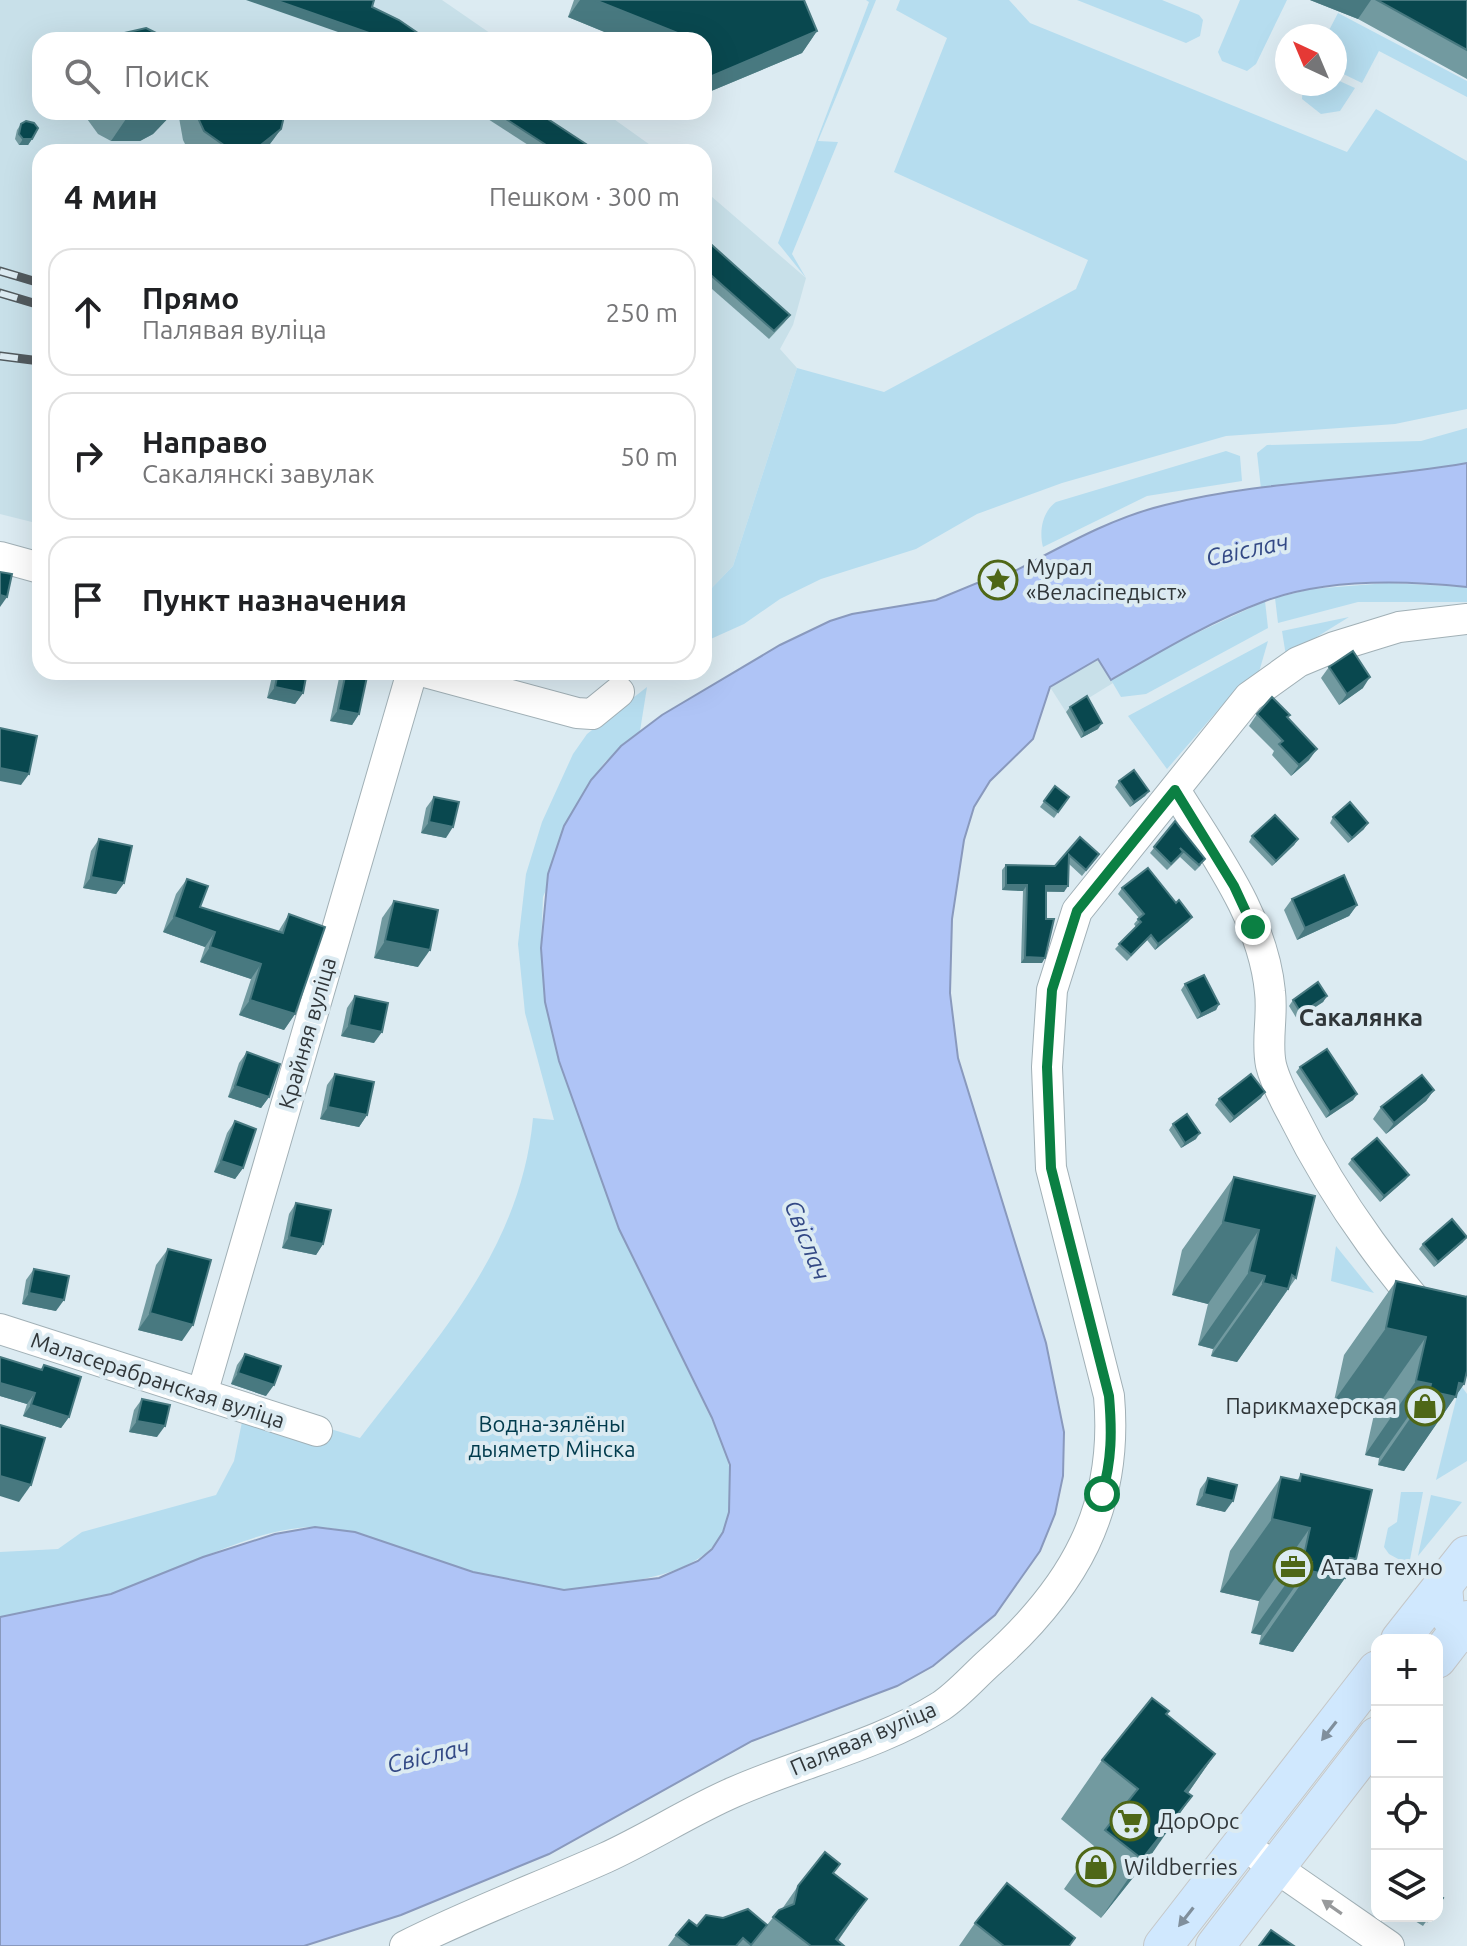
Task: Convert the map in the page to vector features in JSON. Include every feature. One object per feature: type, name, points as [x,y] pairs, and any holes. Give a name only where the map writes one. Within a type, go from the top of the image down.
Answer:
[{"type":"main road","points":[[1405,1634],[1467,1555]]},
{"type":"main road","points":[[1436,1594],[1443,1619],[1456,1637]]},
{"type":"main road","points":[[1163,1946],[1371,1678]]},
{"type":"main road","points":[[1215,1946],[1371,1744]]},
{"type":"street","points":[[0,557],[32,566]]},
{"type":"street","name":"Палявая вуліца","points":[[405,1946],[461,1918],[605,1858],[733,1792],[894,1729],[943,1705],[1015,1640],[1056,1593],[1088,1542],[1109,1469],[1113,1434],[1109,1396],[1051,1168],[1047,1067],[1052,990],[1077,911],[1249,697],[1298,662],[1399,627],[1467,619]]},
{"type":"street","name":"Крайняя вуліца","points":[[202,1394],[410,680]]},
{"type":"street","points":[[455,680],[577,713],[592,714],[619,692]]},
{"type":"street","points":[[1175,790],[1234,886],[1253,927],[1270,990],[1271,1064],[1301,1132],[1322,1171],[1367,1237],[1467,1356]]},
{"type":"street","name":"Маласерабранская вуліца","points":[[0,1329],[317,1431]]},
{"type":"street","points":[[1242,1844],[1389,1946]]},
{"type":"shaded area","points":[[0,0],[442,0],[488,32],[32,32],[32,120],[615,120],[649,144],[32,144],[32,522],[0,514]]},
{"type":"shaded area","points":[[712,197],[806,278],[793,325],[780,349],[797,368],[733,566],[712,588]]},
{"type":"shaded area","points":[[1098,659],[1113,683],[1066,712],[1050,687]]},
{"type":"green space","points":[[866,0],[876,0],[818,141],[838,142],[792,254],[806,278],[778,243],[869,2]]},
{"type":"green space","points":[[900,0],[1009,0],[1030,23],[1347,152],[1376,109],[1467,161],[1467,409],[1395,424],[1226,436],[1062,483],[977,514],[916,549],[821,579],[780,599],[744,624],[712,638],[712,588],[733,566],[797,368],[884,392],[1076,289],[1088,260],[894,172],[947,38],[896,10]]},
{"type":"green space","points":[[1077,0],[1162,0],[1199,15],[1203,20],[1200,36],[1186,43]]},
{"type":"green space","points":[[1240,0],[1287,0],[1256,64],[1247,71],[1222,61],[1218,52]]},
{"type":"green space","points":[[1338,13],[1467,81],[1467,97],[1379,51],[1362,83],[1347,76],[1347,24],[1332,24]]},
{"type":"green space","points":[[1347,84],[1355,88],[1340,111],[1321,114],[1302,96],[1347,96]]},
{"type":"green space","points":[[1467,428],[1467,463],[1406,474],[1261,489],[1257,453],[1267,445],[1421,441]]},
{"type":"green space","points":[[1226,451],[1240,456],[1242,481],[1147,496],[1043,547],[1043,523],[1056,502]]},
{"type":"green space","points":[[1387,583],[1467,587],[1467,602],[1358,602],[1278,623],[1275,598],[1311,589]]},
{"type":"green space","points":[[1265,601],[1268,628],[1146,694],[1121,697],[1111,680],[1169,646]]},
{"type":"green space","points":[[1349,617],[1286,656],[1282,631]]},
{"type":"green space","points":[[1268,641],[1259,672],[1237,688],[1167,769],[1128,716]]},
{"type":"green space","name":"Водна-зялёны дыяметр Мінска","points":[[647,687],[640,731],[605,762],[591,780],[543,897],[541,948],[545,1002],[559,1061],[619,1229],[724,1445],[731,1479],[731,1507],[724,1530],[712,1548],[671,1572],[612,1584],[555,1590],[484,1576],[341,1530],[313,1527],[291,1529],[222,1549],[103,1597],[0,1617],[0,1552],[58,1549],[82,1532],[216,1495],[234,1461],[243,1417],[324,1427],[360,1438],[471,1290],[512,1209],[525,1165],[533,1118],[554,1120],[525,1013],[518,944],[526,874],[542,822],[573,754],[587,734]]},
{"type":"green space","points":[[1336,1246],[1374,1293],[1331,1281]]},
{"type":"green space","points":[[1460,1384],[1467,1394],[1467,1461],[1436,1480]]},
{"type":"green space","points":[[1401,1492],[1423,1492],[1409,1565],[1389,1554],[1384,1547],[1388,1528],[1397,1522]]},
{"type":"green space","points":[[1431,1495],[1462,1502],[1418,1556]]},
{"type":"water","name":"Свіслач","points":[[1467,463],[1467,587],[1391,582],[1314,588],[1265,601],[1225,618],[1111,680],[1098,659],[1050,687],[1033,739],[990,781],[974,807],[964,840],[952,919],[950,993],[958,1058],[1046,1343],[1064,1432],[1063,1476],[1055,1514],[1040,1551],[995,1615],[933,1666],[897,1686],[752,1741],[549,1854],[401,1915],[304,1946],[0,1946],[0,1617],[111,1594],[203,1557],[275,1534],[315,1527],[355,1532],[473,1572],[564,1590],[659,1578],[698,1561],[712,1549],[723,1532],[729,1512],[730,1465],[712,1418],[619,1229],[559,1061],[545,1002],[541,948],[548,874],[564,826],[591,780],[621,746],[662,715],[780,645],[830,621],[852,614],[936,600],[977,583],[987,585],[1096,530],[1142,512],[1239,490]]},
{"type":"building","points":[[275,0],[374,0],[372,7],[416,32],[366,32]]},
{"type":"building","points":[[595,0],[804,0],[817,31],[712,76],[712,32],[675,32]]},
{"type":"building","points":[[1377,0],[1467,0],[1467,50]]},
{"type":"building","points":[[146,28],[154,32],[129,32]]},
{"type":"building","points":[[199,120],[283,120],[281,129],[262,144],[222,144],[204,131]]},
{"type":"building","points":[[507,120],[549,120],[586,144],[545,144]]},
{"type":"building","points":[[26,121],[38,128],[32,139],[23,139],[19,134],[21,124]]},
{"type":"building","points":[[712,245],[790,315],[774,331],[712,276]]},
{"type":"building","points":[[0,572],[12,574],[7,597],[0,595]]},
{"type":"building","points":[[1353,651],[1370,677],[1347,694],[1329,667]]},
{"type":"building","points":[[276,680],[305,680],[303,693],[275,687]]},
{"type":"building","points":[[344,680],[366,680],[359,714],[338,710]]},
{"type":"building","points":[[1087,696],[1102,723],[1084,733],[1070,707]]},
{"type":"building","points":[[1272,697],[1317,749],[1299,765],[1279,744],[1283,741],[1257,714]]},
{"type":"building","points":[[0,728],[37,736],[29,774],[0,768]]},
{"type":"building","points":[[1134,770],[1149,791],[1134,802],[1119,781]]},
{"type":"building","points":[[1055,786],[1069,797],[1058,812],[1044,801]]},
{"type":"building","points":[[434,797],[459,802],[453,827],[429,822]]},
{"type":"building","points":[[1350,802],[1368,823],[1352,838],[1333,817]]},
{"type":"building","points":[[1275,815],[1298,839],[1276,861],[1252,836]]},
{"type":"building","points":[[1175,821],[1205,859],[1199,865],[1180,848],[1183,852],[1171,864],[1154,847]]},
{"type":"building","points":[[1080,837],[1099,854],[1086,870],[1069,855],[1068,886],[1046,886],[1046,919],[1054,919],[1045,958],[1025,957],[1027,885],[1006,885],[1006,865],[1055,866]]},
{"type":"building","points":[[99,839],[132,846],[124,883],[91,877]]},
{"type":"building","points":[[1148,868],[1176,903],[1179,900],[1192,917],[1158,944],[1151,935],[1131,955],[1119,944],[1141,922],[1138,919],[1144,914],[1122,888]]},
{"type":"building","points":[[1344,875],[1357,905],[1305,928],[1292,899]]},
{"type":"building","points":[[187,879],[208,886],[200,907],[283,933],[289,914],[325,927],[295,1014],[250,1000],[261,964],[210,947],[215,932],[174,917]]},
{"type":"building","points":[[394,901],[438,910],[430,950],[385,941]]},
{"type":"building","points":[[1204,975],[1219,1004],[1201,1014],[1185,984]]},
{"type":"building","points":[[1318,982],[1327,996],[1301,1013],[1293,1000]]},
{"type":"building","points":[[355,996],[388,1003],[382,1032],[349,1025]]},
{"type":"building","points":[[1327,1049],[1357,1094],[1330,1112],[1300,1067]]},
{"type":"building","points":[[247,1052],[280,1064],[269,1097],[235,1086]]},
{"type":"building","points":[[335,1074],[374,1082],[367,1115],[328,1107]]},
{"type":"building","points":[[1251,1074],[1265,1092],[1234,1117],[1219,1099]]},
{"type":"building","points":[[1422,1075],[1434,1090],[1394,1123],[1381,1107]]},
{"type":"building","points":[[1187,1114],[1200,1133],[1185,1143],[1173,1124]]},
{"type":"building","points":[[235,1121],[256,1129],[243,1168],[221,1161]]},
{"type":"building","points":[[1377,1138],[1409,1175],[1384,1196],[1352,1159]]},
{"type":"building","points":[[1234,1177],[1315,1196],[1296,1278],[1292,1275],[1288,1289],[1263,1283],[1265,1276],[1249,1272],[1259,1230],[1223,1222]]},
{"type":"building","points":[[296,1203],[331,1210],[323,1244],[289,1237]]},
{"type":"building","points":[[1452,1219],[1467,1237],[1438,1262],[1423,1244]]},
{"type":"building","points":[[168,1249],[211,1260],[193,1325],[150,1313]]},
{"type":"building","points":[[34,1269],[69,1276],[64,1300],[29,1293]]},
{"type":"building","points":[[1396,1281],[1467,1297],[1467,1371],[1464,1384],[1459,1383],[1456,1397],[1429,1391],[1431,1384],[1416,1381],[1426,1337],[1386,1328]]},
{"type":"building","points":[[245,1354],[281,1366],[274,1385],[238,1373]]},
{"type":"building","points":[[0,1357],[42,1370],[44,1365],[81,1377],[69,1417],[31,1405],[35,1393],[0,1383]]},
{"type":"building","points":[[142,1399],[170,1405],[165,1426],[137,1421]]},
{"type":"building","points":[[0,1425],[45,1438],[31,1485],[0,1476]]},
{"type":"building","points":[[1301,1474],[1372,1490],[1356,1559],[1350,1558],[1345,1578],[1310,1571],[1312,1562],[1303,1560],[1310,1528],[1272,1519],[1281,1477],[1300,1481]]},
{"type":"building","points":[[1208,1478],[1237,1485],[1233,1501],[1204,1494]]},
{"type":"building","points":[[1152,1698],[1169,1711],[1166,1714],[1215,1754],[1185,1791],[1192,1796],[1142,1859],[1105,1830],[1138,1789],[1102,1760]]},
{"type":"building","points":[[825,1852],[840,1864],[833,1873],[867,1899],[836,1939],[844,1946],[811,1946],[773,1917],[779,1910],[794,1904],[798,1886]]},
{"type":"building","points":[[1007,1883],[1075,1938],[1069,1946],[1004,1946],[975,1923]]},
{"type":"building","points":[[748,1909],[767,1925],[751,1945],[743,1938],[736,1946],[690,1946],[676,1935],[689,1920],[697,1926],[706,1915],[723,1918]]},
{"type":"building","points":[[1271,1930],[1294,1946],[1259,1946]]},
{"type":"railway","points":[[0,271],[32,281]]},
{"type":"railway","points":[[0,293],[32,303]]},
{"type":"railway","points":[[0,356],[32,360]]},
{"type":"place","name":"Мурал «Веласіпедыст»","points":[[998,580]]},
{"type":"place","name":"Парикмахерская","points":[[1425,1406]]},
{"type":"place","name":"Атава техно","points":[[1293,1567]]},
{"type":"place","name":"ДорОрс","points":[[1130,1821]]},
{"type":"place","name":"Wildberries","points":[[1096,1867]]},
{"type":"district","name":"Сакалянка","points":[[1361,1018]]},
{"type":"route","points":[[1102,1494],[1113,1434],[1109,1396],[1051,1168],[1047,1067],[1052,990],[1065,941],[1077,911],[1091,890],[1175,790],[1234,886],[1253,927]]}]
